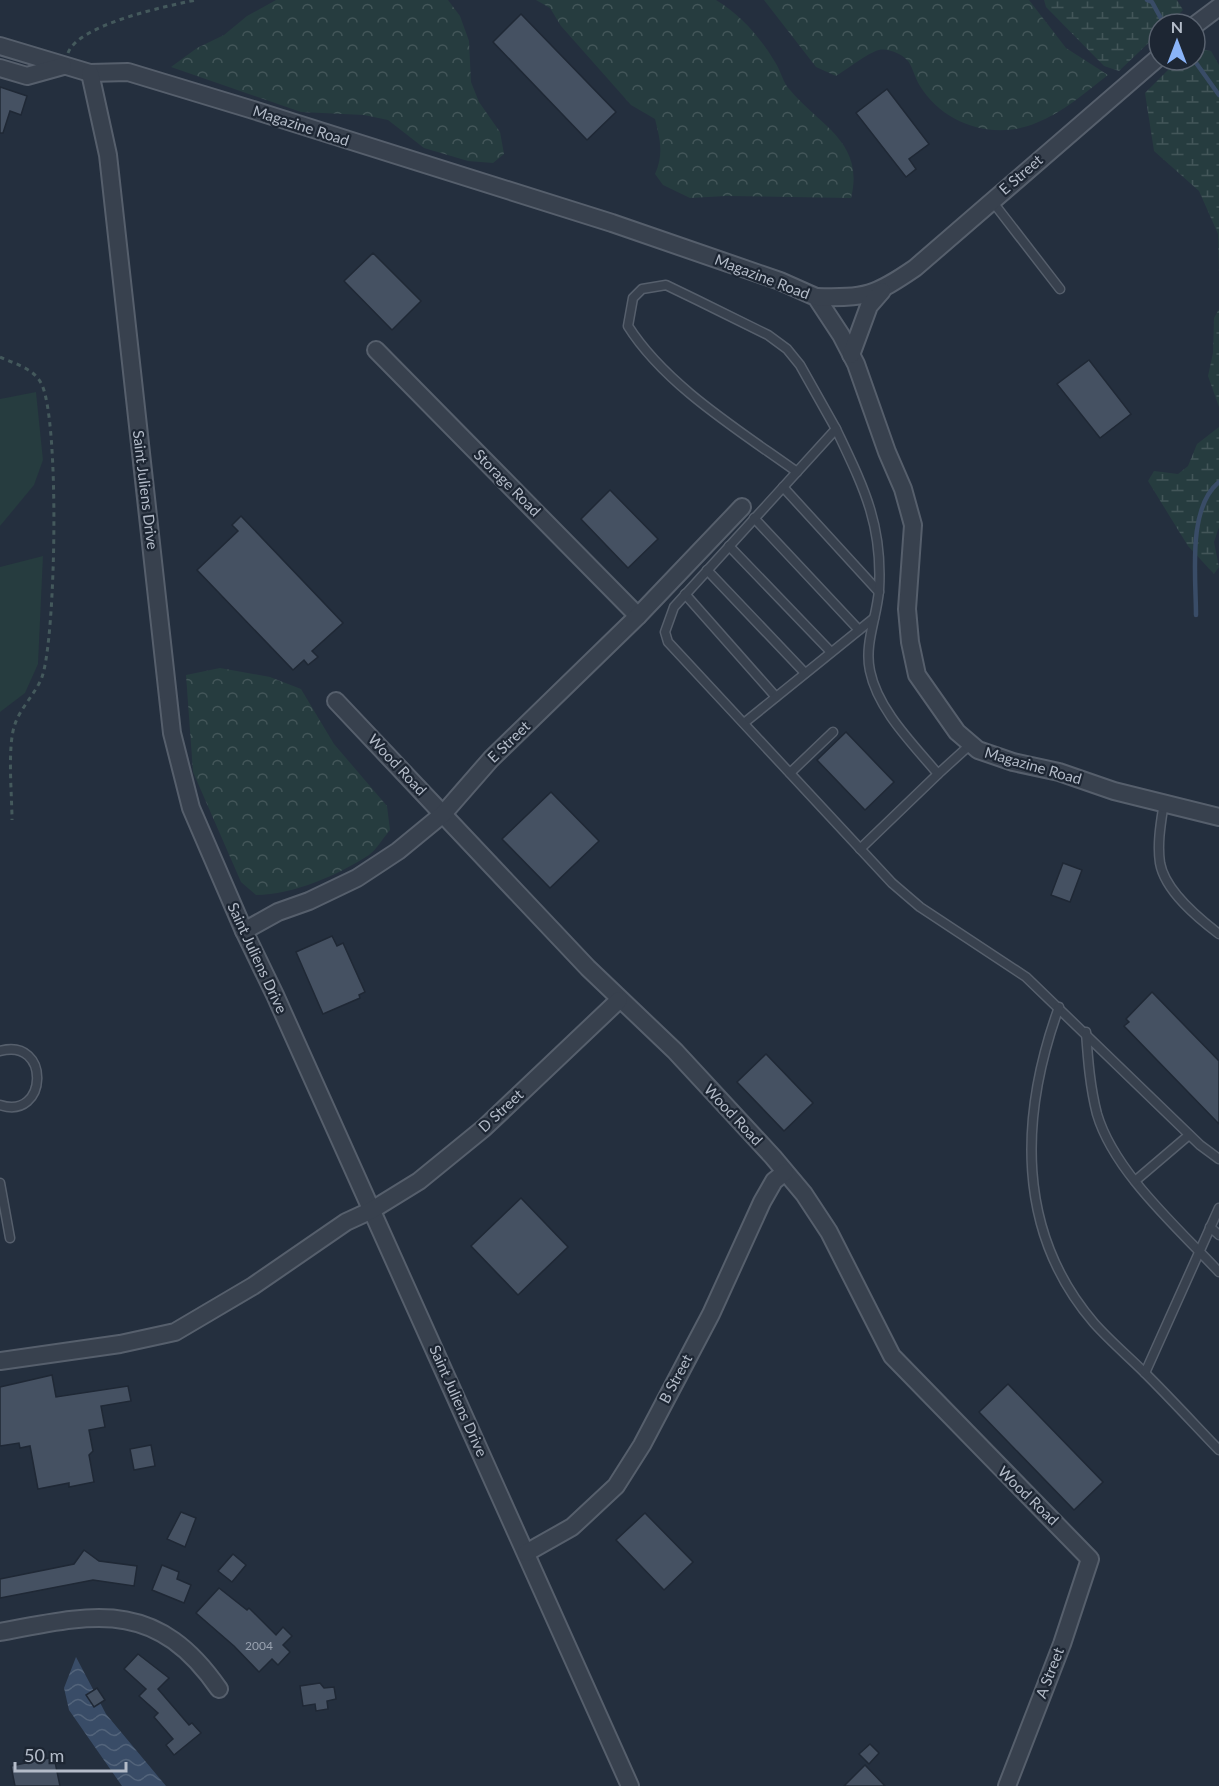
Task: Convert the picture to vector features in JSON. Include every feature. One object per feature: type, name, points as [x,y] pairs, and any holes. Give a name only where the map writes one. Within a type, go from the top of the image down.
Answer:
[{"type":"street","name":"Magazine Road","points":[[0,46],[90,73],[128,72],[239,106],[612,223],[780,281],[816,297],[851,355],[886,452],[903,489],[912,525],[907,609],[910,642],[917,675],[957,732],[978,750],[1013,762],[1059,772],[1114,791],[1219,817]]},
{"type":"street","points":[[0,68],[27,76],[63,66]]},
{"type":"street","name":"E Street","points":[[851,355],[869,306],[882,291],[915,268],[1147,67]]},
{"type":"street","name":"Saint Juliens Drive","points":[[90,73],[108,154],[172,733],[191,808],[244,931],[372,1210],[630,1786]]},
{"type":"street","name":"E Street","points":[[816,297],[853,298],[882,291]]},
{"type":"street","name":"Storage Road","points":[[376,350],[638,616]]},
{"type":"street","name":"E Street","points":[[244,931],[278,912],[309,901],[357,878],[398,851],[443,814],[491,759],[748,513]]},
{"type":"street","name":"Wood Road","points":[[336,701],[620,1000],[675,1051],[785,1172],[804,1194],[829,1232],[892,1356],[1090,1559]]},
{"type":"street","name":"D Street","points":[[0,1361],[120,1344],[175,1332],[253,1286],[346,1222],[372,1210],[419,1181],[484,1128],[620,1000]]},
{"type":"street","name":"B Street","points":[[526,1553],[572,1527],[616,1486],[642,1445],[711,1314],[762,1202],[774,1181],[785,1172]]},
{"type":"street","name":"A Street","points":[[1007,1786],[1065,1633],[1090,1559]]},
{"type":"street","points":[[0,1632],[98,1616],[139,1623],[180,1644],[205,1670],[219,1689]]},
{"type":"lane","points":[[992,200],[1060,289]]},
{"type":"lane","points":[[796,472],[683,386],[639,343],[628,326],[633,298],[642,289],[666,285],[768,336],[787,349],[800,365],[836,429],[874,515],[879,552],[879,592],[868,655],[873,683],[901,729],[938,774]]},
{"type":"lane","points":[[836,429],[783,487],[748,513],[729,546],[674,607],[667,620],[665,632],[668,642],[860,849],[920,907],[1026,976],[1086,1032],[1189,1135],[1219,1160]]},
{"type":"lane","points":[[783,487],[879,592]]},
{"type":"lane","points":[[748,513],[859,630]]},
{"type":"lane","points":[[729,546],[831,652]]},
{"type":"lane","points":[[707,570],[805,673]]},
{"type":"lane","points":[[685,594],[776,697]]},
{"type":"lane","points":[[744,723],[874,618]]},
{"type":"lane","points":[[790,773],[833,732]]},
{"type":"lane","points":[[860,849],[971,744]]},
{"type":"lane","points":[[1164,802],[1159,839],[1160,863],[1165,877],[1180,897],[1219,934]]},
{"type":"lane","points":[[1059,1007],[1044,1048],[1034,1096],[1032,1170],[1037,1205],[1049,1246],[1071,1291],[1094,1322],[1219,1450]]},
{"type":"lane","points":[[1086,1032],[1089,1076],[1098,1116],[1115,1150],[1136,1181],[1219,1272]]},
{"type":"lane","points":[[0,1051],[16,1050],[25,1054],[32,1061],[38,1079],[31,1097],[24,1103],[14,1107],[0,1105]]},
{"type":"lane","points":[[1136,1181],[1189,1135]]},
{"type":"lane","points":[[0,1183],[10,1238]]},
{"type":"lane","points":[[1145,1373],[1219,1208]]},
{"type":"lane","points":[[1210,1227],[1219,1235]]},
{"type":"path","points":[[63,66],[70,47],[82,38],[152,10],[196,0]]},
{"type":"path","points":[[0,357],[25,367],[43,385],[49,419],[54,496],[50,632],[42,677],[15,725],[12,820]]},
{"type":"green space","points":[[276,0],[448,0],[460,16],[469,41],[471,82],[479,102],[500,132],[504,154],[493,163],[468,161],[424,148],[388,120],[364,115],[301,112],[171,67],[197,48],[224,35],[247,16]]},
{"type":"green space","points":[[536,0],[716,0],[734,12],[756,35],[775,62],[788,87],[837,136],[846,149],[852,163],[854,179],[851,198],[726,196],[690,198],[663,185],[655,174],[658,167],[660,140],[655,119],[631,105],[561,26],[550,8]]},
{"type":"green space","points":[[764,0],[1029,0],[1066,48],[1108,75],[1074,102],[1036,123],[1003,130],[971,126],[942,110],[930,99],[920,86],[908,61],[895,52],[875,51],[836,76],[816,67]]},
{"type":"green space","points":[[1044,0],[1177,0],[1183,10],[1181,12],[1147,12],[1147,44],[1119,71],[1104,66],[1046,7]]},
{"type":"green space","points":[[1207,50],[1211,51],[1219,65],[1219,274],[1218,234],[1199,191],[1154,151],[1145,93],[1166,72],[1207,72]]},
{"type":"green space","points":[[1219,309],[1219,407],[1208,376],[1213,353],[1214,318]]},
{"type":"green space","points":[[36,392],[43,460],[34,485],[0,526],[0,399]]},
{"type":"green space","points":[[1219,427],[1219,527],[1214,542],[1219,567],[1214,574],[1188,546],[1148,481],[1154,471],[1178,474],[1188,466],[1197,444]]},
{"type":"green space","points":[[43,556],[38,664],[25,693],[0,712],[0,567]]},
{"type":"green space","points":[[220,668],[270,677],[301,689],[334,744],[387,806],[390,830],[369,855],[343,870],[285,892],[256,895],[241,882],[193,772],[186,675]]},
{"type":"water","points":[[76,1657],[106,1714],[166,1786],[122,1786],[69,1710],[64,1688]]},
{"type":"building","points":[[521,14],[616,112],[587,140],[493,42]]},
{"type":"building","points":[[0,87],[27,96],[21,115],[10,111],[3,133],[0,133]]},
{"type":"building","points":[[887,89],[929,144],[909,159],[916,169],[906,177],[856,113]]},
{"type":"building","points":[[373,253],[421,301],[392,330],[344,281]]},
{"type":"building","points":[[1089,360],[1131,414],[1100,438],[1057,384]]},
{"type":"building","points":[[610,490],[658,539],[628,568],[581,519]]},
{"type":"building","points":[[241,516],[343,623],[312,651],[318,657],[308,665],[304,660],[293,670],[197,570],[238,531],[232,525]]},
{"type":"building","points":[[846,732],[894,782],[865,810],[817,760]]},
{"type":"building","points":[[551,792],[599,841],[550,888],[502,839]]},
{"type":"building","points":[[1063,863],[1082,870],[1070,902],[1051,895]]},
{"type":"building","points":[[332,936],[337,946],[343,943],[365,992],[359,995],[360,998],[323,1014],[296,952]]},
{"type":"building","points":[[1152,992],[1219,1061],[1219,1124],[1124,1026],[1129,1022],[1126,1019]]},
{"type":"building","points":[[766,1054],[813,1103],[784,1131],[737,1082]]},
{"type":"building","points":[[521,1198],[568,1247],[518,1295],[471,1246]]},
{"type":"building","points":[[52,1375],[56,1397],[128,1386],[131,1401],[101,1406],[105,1427],[89,1430],[93,1451],[89,1455],[94,1482],[69,1487],[69,1483],[38,1489],[30,1446],[20,1448],[19,1443],[0,1446],[0,1387]]},
{"type":"building","points":[[1008,1384],[1103,1482],[1074,1510],[979,1412]]},
{"type":"building","points":[[151,1445],[155,1466],[134,1470],[130,1449]]},
{"type":"building","points":[[181,1512],[196,1518],[185,1547],[167,1539]]},
{"type":"building","points":[[645,1513],[693,1562],[664,1590],[616,1540]]},
{"type":"building","points":[[84,1550],[99,1561],[137,1566],[134,1586],[93,1580],[0,1598],[0,1579],[74,1564]]},
{"type":"building","points":[[233,1554],[246,1565],[232,1582],[218,1571]]},
{"type":"building","points":[[162,1565],[179,1572],[177,1579],[191,1585],[184,1603],[152,1590]]},
{"type":"building","points":[[219,1588],[247,1610],[249,1608],[276,1635],[283,1627],[292,1636],[283,1645],[290,1652],[278,1665],[272,1659],[259,1672],[234,1646],[196,1613]]},
{"type":"building","points":[[138,1654],[169,1678],[158,1689],[189,1725],[192,1723],[201,1733],[174,1755],[166,1745],[173,1739],[154,1717],[158,1713],[139,1696],[146,1689],[124,1669]]},
{"type":"building","points":[[320,1683],[324,1688],[334,1687],[336,1699],[327,1701],[328,1709],[316,1711],[315,1704],[303,1706],[300,1686]]},
{"type":"building","points":[[97,1688],[105,1700],[94,1707],[86,1695]]},
{"type":"building","points":[[870,1744],[879,1753],[869,1764],[859,1754]]},
{"type":"building","points":[[54,1757],[60,1786],[15,1786],[11,1766]]},
{"type":"building","points":[[865,1765],[885,1786],[844,1786]]},
{"type":"waterway","points":[[1147,0],[1152,2],[1157,12]]},
{"type":"waterway","points":[[1203,72],[1219,95]]},
{"type":"waterway","points":[[1196,615],[1195,563],[1198,525],[1202,508],[1209,494],[1219,482]]}]
